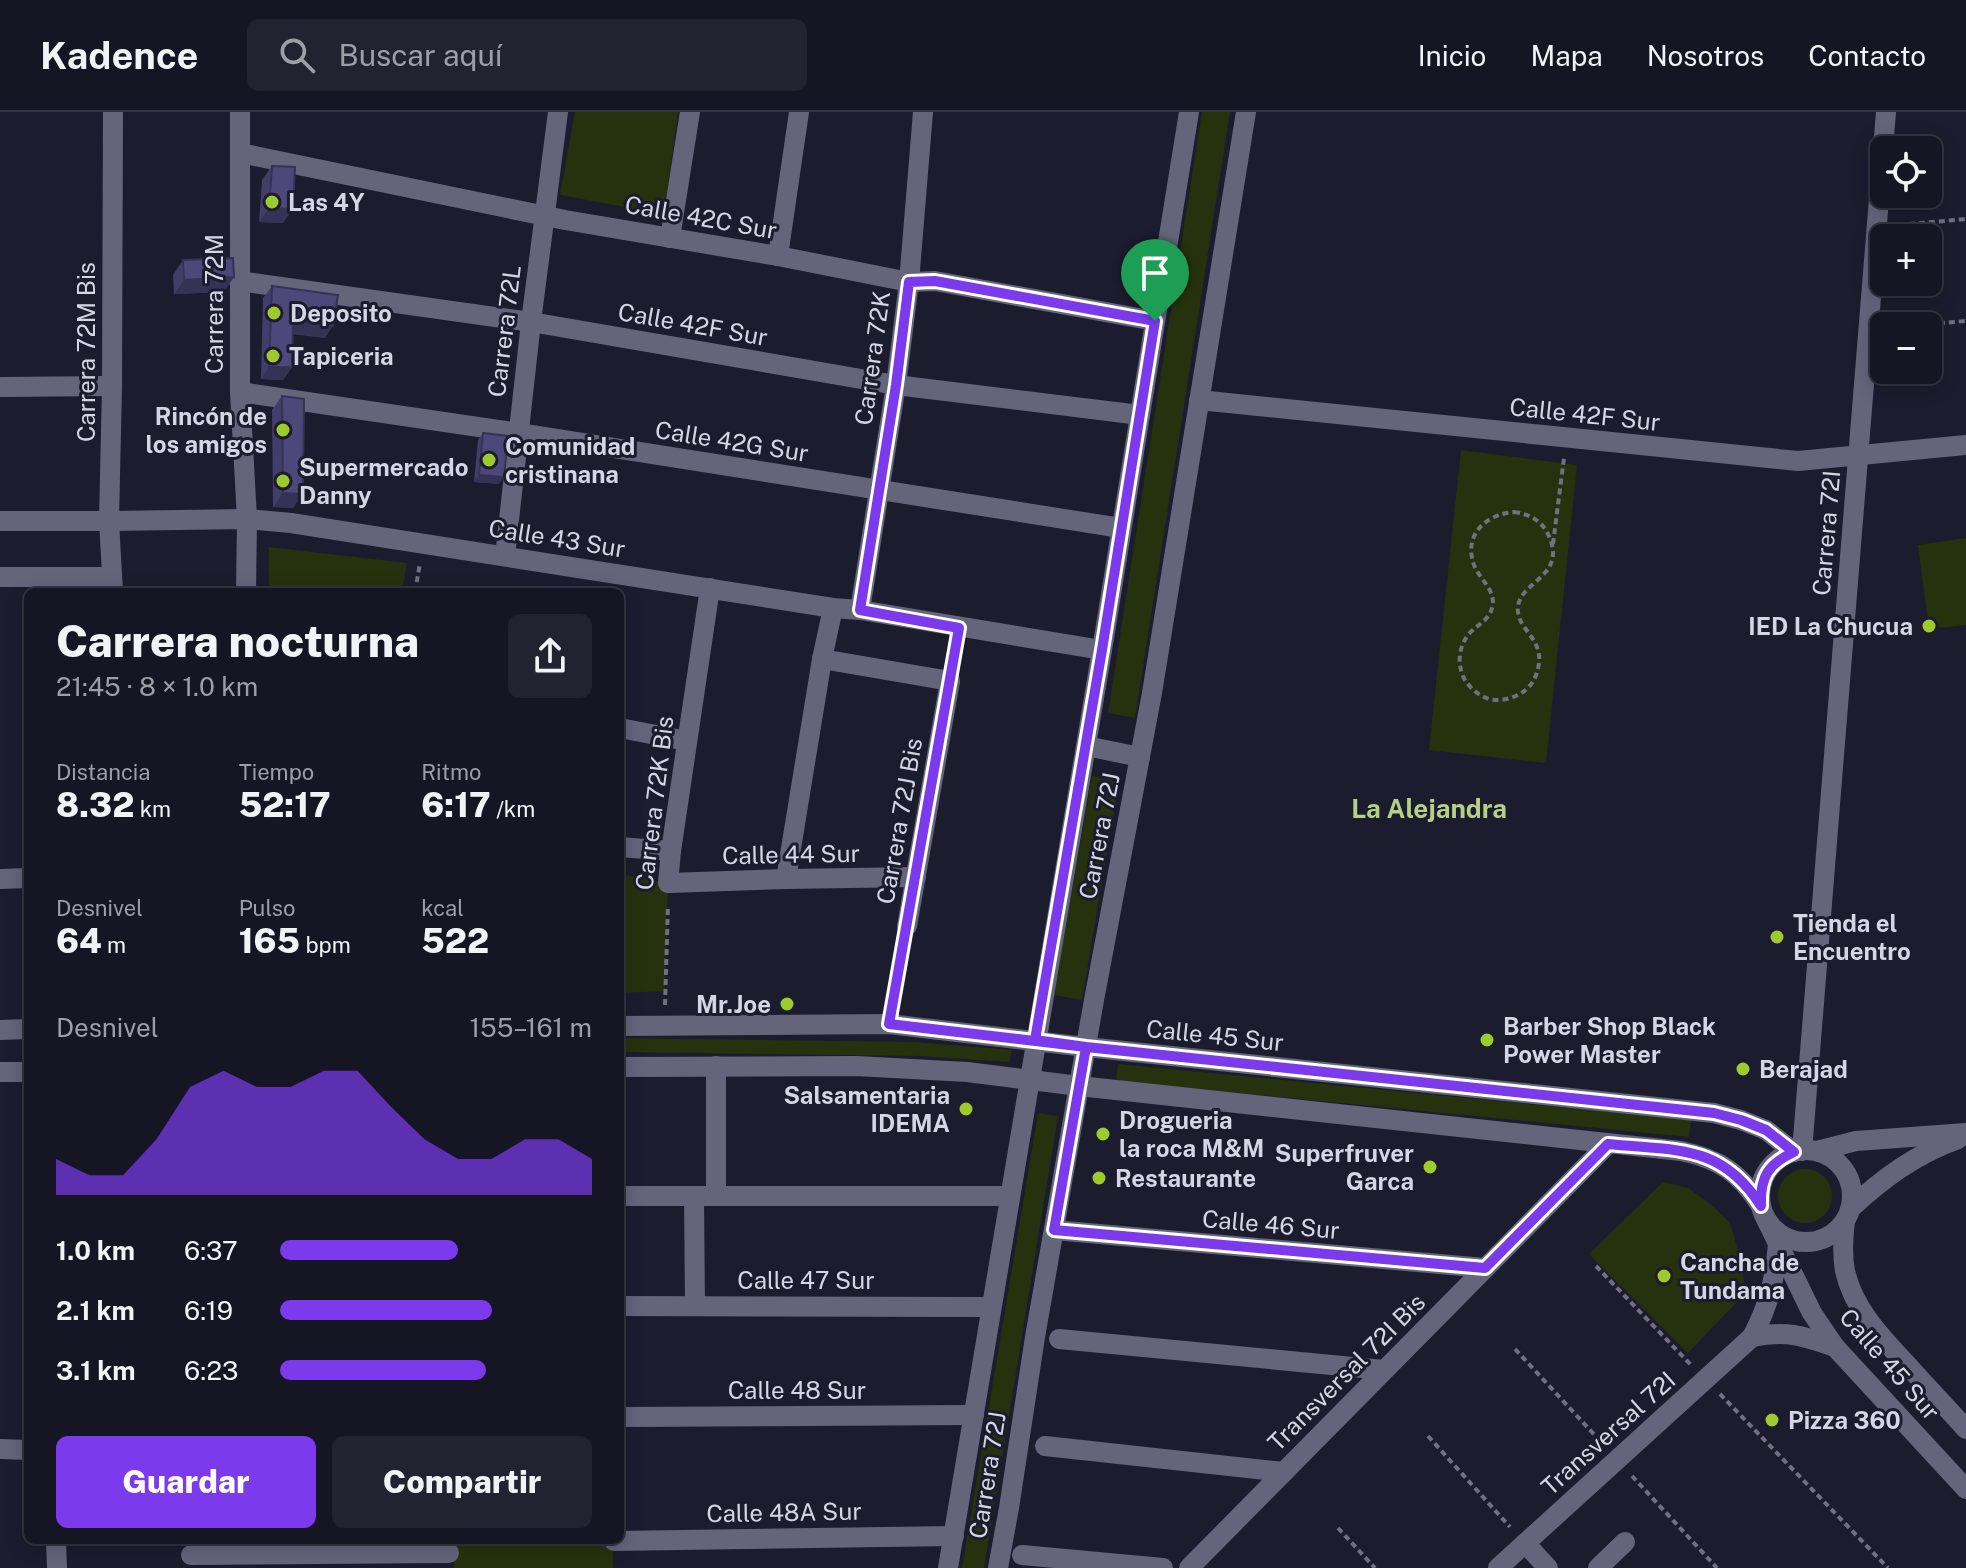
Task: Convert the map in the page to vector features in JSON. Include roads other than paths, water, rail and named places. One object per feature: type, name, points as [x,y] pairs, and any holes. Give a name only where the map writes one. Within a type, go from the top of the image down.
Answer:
[{"type":"street","name":"Carrera 72M Bis","points":[[112,584],[109,521],[113,112]]},
{"type":"street","name":"Carrera 72M","points":[[240,112],[240,392],[247,519],[246,588]]},
{"type":"street","name":"Carrera 72L","points":[[505,556],[558,112]]},
{"type":"street","points":[[670,238],[690,112]]},
{"type":"street","points":[[778,256],[799,112]]},
{"type":"street","name":"Carrera 72K","points":[[860,610],[896,385],[909,282],[923,112]]},
{"type":"street","name":"Carrera 72J","points":[[948,1568],[1189,112]]},
{"type":"street","name":"Carrera 72J","points":[[998,1568],[1079,1086],[1152,693],[1246,112]]},
{"type":"street","name":"Carrera 72I","points":[[1805,1151],[1886,112]]},
{"type":"street","name":"Calle 42C Sur","points":[[240,153],[544,216],[909,282],[935,281],[1155,321]]},
{"type":"street","name":"Calle 42F Sur","points":[[239,281],[531,322],[896,385],[1140,415]]},
{"type":"street","points":[[0,387],[112,386]]},
{"type":"street","name":"Calle 42G Sur","points":[[240,392],[1121,528]]},
{"type":"street","name":"Calle 42F Sur","points":[[1199,400],[1798,461],[1966,445]]},
{"type":"street","name":"Calle 43 Sur","points":[[0,521],[247,519],[364,534],[1102,650]]},
{"type":"street","points":[[0,577],[112,584]]},
{"type":"street","name":"Carrera 72K Bis","points":[[668,883],[710,588]]},
{"type":"street","points":[[786,879],[833,608]]},
{"type":"street","name":"Carrera 72J Bis","points":[[822,659],[950,681],[907,926]]},
{"type":"street","points":[[624,729],[687,741]]},
{"type":"street","points":[[1086,746],[1140,757]]},
{"type":"street","points":[[624,847],[671,851]]},
{"type":"street","name":"Calle 44 Sur","points":[[668,883],[916,877]]},
{"type":"street","points":[[0,879],[24,878]]},
{"type":"street","name":"Calle 45 Sur","points":[[624,1026],[889,1024],[1714,1113],[1766,1130],[1805,1151]]},
{"type":"street","points":[[0,1030],[24,1029]]},
{"type":"street","points":[[716,1066],[716,1196]]},
{"type":"street","name":"Calle 45 Sur","points":[[624,1067],[904,1068],[967,1072],[1701,1155],[1721,1163],[1751,1190],[1812,1313],[1835,1347],[1966,1489]]},
{"type":"street","points":[[0,1072],[24,1072]]},
{"type":"street","points":[[1966,1134],[1897,1169],[1848,1214],[1835,1233],[1821,1240],[1791,1240],[1777,1232],[1764,1213],[1760,1192],[1764,1179],[1781,1158],[1856,1141],[1966,1134]]},
{"type":"street","name":"Transversal 72I Bis","points":[[1189,1568],[1608,1144]]},
{"type":"street","points":[[1805,1151],[1830,1157],[1842,1167],[1852,1193],[1848,1214]]},
{"type":"street","points":[[624,1196],[1009,1196]]},
{"type":"street","points":[[694,1196],[695,1306]]},
{"type":"street","name":"Calle 45 Sur","points":[[1848,1214],[1843,1250],[1845,1269],[1859,1305],[1876,1331],[1966,1429]]},
{"type":"street","name":"Calle 46 Sur","points":[[1054,1230],[1485,1268]]},
{"type":"street","name":"Transversal 72I","points":[[1498,1568],[1752,1337],[1771,1295],[1778,1244]]},
{"type":"street","name":"Calle 47 Sur","points":[[624,1306],[991,1307]]},
{"type":"street","points":[[1752,1337],[1784,1333],[1835,1347]]},
{"type":"street","points":[[1059,1339],[1384,1370]]},
{"type":"street","name":"Calle 48 Sur","points":[[624,1417],[974,1415]]},
{"type":"street","points":[[1045,1446],[1284,1472]]},
{"type":"street","points":[[0,1449],[24,1450]]},
{"type":"street","name":"Calle 48A Sur","points":[[624,1541],[954,1536]]},
{"type":"street","points":[[1598,1568],[1625,1542]]},
{"type":"street","points":[[1525,1543],[1548,1568]]},
{"type":"street","points":[[56,1544],[57,1568]]},
{"type":"street","points":[[191,1554],[449,1553]]},
{"type":"street","points":[[1022,1555],[1163,1568]]},
{"type":"place","name":"Las 4Y","points":[[272,202]]},
{"type":"place","name":"Deposito","points":[[274,313]]},
{"type":"place","name":"Tapiceria","points":[[273,356]]},
{"type":"place","name":"Rincón de los amigos","points":[[283,430]]},
{"type":"place","name":"Comunidad cristinana","points":[[489,460]]},
{"type":"place","name":"Supermercado Danny","points":[[283,481]]},
{"type":"place","name":"IED La Chucua","points":[[1929,626]]},
{"type":"place","name":"Tienda el Encuentro","points":[[1777,937]]},
{"type":"place","name":"Mr.Joe","points":[[787,1004]]},
{"type":"place","name":"Barber Shop Black Power Master","points":[[1487,1040]]},
{"type":"place","name":"Berajad","points":[[1743,1069]]},
{"type":"place","name":"Salsamentaria IDEMA","points":[[966,1109]]},
{"type":"place","name":"Drogueria la roca M&M","points":[[1103,1134]]},
{"type":"place","name":"Superfruver Garca","points":[[1430,1167]]},
{"type":"place","name":"Restaurante","points":[[1099,1178]]},
{"type":"place","name":"Cancha de Tundama","points":[[1664,1276]]},
{"type":"place","name":"Pizza 360","points":[[1772,1420]]},
{"type":"district","name":"La Alejandra","points":[[1429,808]]}]
